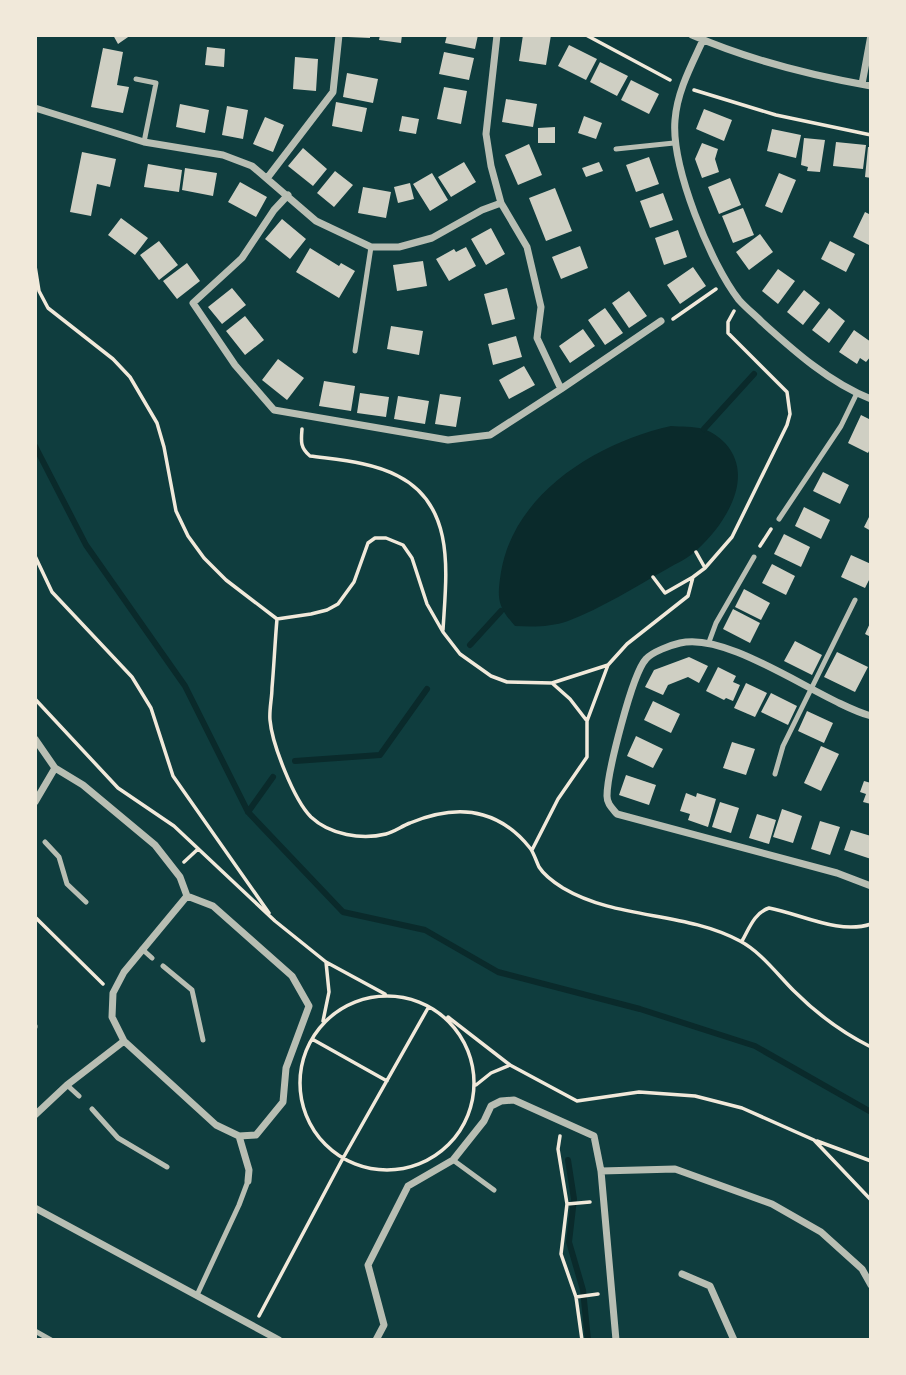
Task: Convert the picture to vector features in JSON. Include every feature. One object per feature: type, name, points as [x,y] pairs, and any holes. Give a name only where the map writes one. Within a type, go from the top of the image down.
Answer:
[{"type":"street","points":[[268,177],[333,92],[339,35]]},
{"type":"street","points":[[497,35],[486,134],[491,166],[501,203],[527,247],[541,307],[537,338],[561,388]]},
{"type":"street","points":[[691,35],[781,67],[871,86]]},
{"type":"street","points":[[862,84],[871,36]]},
{"type":"street","points":[[703,40],[682,86],[676,109],[674,143],[695,211],[727,281],[740,301],[779,337],[825,374],[871,398]]},
{"type":"street","points":[[35,108],[144,142],[223,155],[252,166],[316,221],[371,247],[399,247],[432,238],[482,210],[501,203]]},
{"type":"street","points":[[288,195],[274,210],[242,258],[193,303],[235,365],[274,410],[448,440],[490,435],[661,321]]},
{"type":"street","points":[[871,716],[756,661],[709,642],[680,643],[648,657],[635,678],[613,762],[607,797],[610,807],[617,814],[837,873],[871,886]]},
{"type":"street","points":[[35,739],[55,768],[83,785],[155,845],[180,877],[187,896],[213,906],[292,976],[309,1006],[286,1068],[283,1102],[256,1135],[239,1136],[216,1125],[124,1041],[112,1017],[113,993],[124,972],[187,896]]},
{"type":"street","points":[[35,802],[55,768]]},
{"type":"street","points":[[35,1115],[67,1085],[124,1041]]},
{"type":"street","points":[[376,1340],[384,1325],[368,1265],[408,1186],[453,1160],[484,1121],[491,1106],[501,1101],[514,1100],[563,1120],[593,1136],[601,1171],[616,1340]]},
{"type":"street","points":[[239,1136],[249,1170],[248,1181]]},
{"type":"street","points":[[601,1171],[675,1168],[772,1204],[821,1233],[862,1269],[871,1285]]},
{"type":"street","points":[[35,1208],[279,1340]]},
{"type":"street","points":[[682,1273],[710,1286],[734,1340]]},
{"type":"lane","points":[[136,79],[156,83],[144,142]]},
{"type":"lane","points":[[616,149],[674,143]]},
{"type":"lane","points":[[355,351],[371,247]]},
{"type":"lane","points":[[779,519],[841,426],[857,393]]},
{"type":"lane","points":[[709,642],[716,623],[754,557]]},
{"type":"lane","points":[[775,774],[783,746],[855,600]]},
{"type":"lane","points":[[45,842],[58,857],[67,884],[86,902]]},
{"type":"lane","points":[[142,950],[152,958]]},
{"type":"lane","points":[[163,966],[192,990],[203,1040]]},
{"type":"lane","points":[[67,1085],[79,1096]]},
{"type":"lane","points":[[92,1110],[118,1138],[167,1167]]},
{"type":"lane","points":[[453,1160],[494,1190]]},
{"type":"lane","points":[[197,1296],[248,1181]]},
{"type":"lane","points":[[35,1331],[51,1340]]},
{"type":"path","points":[[586,35],[682,86],[776,115],[871,135]]},
{"type":"path","points":[[35,267],[39,291],[48,308],[113,359],[130,377],[151,412],[164,447],[176,511],[188,536],[204,558],[226,580],[277,619],[319,612],[338,604],[354,582],[368,543],[375,538],[386,538],[403,545],[412,558],[427,604],[443,632],[460,653],[491,676],[507,682],[552,683],[608,665]]},
{"type":"path","points":[[661,321],[673,319],[727,281]]},
{"type":"path","points":[[653,577],[665,593],[705,568],[732,537],[788,425],[790,414],[787,392],[728,333],[728,322],[740,301]]},
{"type":"path","points":[[304,416],[301,442],[303,451],[310,456],[377,468],[398,476],[416,488],[430,504],[440,523],[444,542],[446,572],[443,632]]},
{"type":"path","points":[[754,557],[779,519]]},
{"type":"path","points":[[696,552],[705,568]]},
{"type":"path","points":[[35,556],[52,592],[132,677],[151,708],[173,776],[275,921]]},
{"type":"path","points":[[531,850],[558,799],[587,757],[587,722],[608,665],[636,636],[688,596],[693,577]]},
{"type":"path","points":[[277,619],[270,721],[280,758],[292,786],[312,818],[345,835],[366,836],[387,834],[438,814],[464,812],[483,815],[500,822],[515,833],[531,850],[541,870],[561,887],[582,898],[624,910],[706,926],[742,941],[827,1020],[871,1047]]},
{"type":"path","points":[[552,683],[570,699],[587,722]]},
{"type":"path","points":[[35,699],[118,788],[174,826],[275,921],[326,962],[387,995],[411,1001],[446,1016],[510,1066],[577,1101],[639,1092],[695,1096],[742,1108],[814,1140],[871,1161]]},
{"type":"path","points":[[175,870],[198,849]]},
{"type":"path","points":[[742,941],[756,916],[769,908],[841,926],[862,927],[871,924]]},
{"type":"path","points":[[35,916],[113,993]]},
{"type":"path","points":[[326,962],[329,992],[324,1021],[305,1050],[300,1073],[300,1093],[312,1125],[324,1143],[342,1160],[363,1167],[388,1170],[417,1164],[440,1152],[458,1133],[476,1085],[471,1055],[446,1016]]},
{"type":"path","points":[[324,1021],[349,1004],[387,995]]},
{"type":"path","points":[[254,1327],[342,1160],[428,1008]]},
{"type":"path","points":[[312,1040],[387,1081]]},
{"type":"path","points":[[476,1085],[491,1073],[510,1066]]},
{"type":"path","points":[[563,1120],[558,1149],[567,1204],[561,1254],[576,1297],[582,1340]]},
{"type":"path","points":[[814,1140],[871,1200]]},
{"type":"path","points":[[567,1204],[603,1200]]},
{"type":"path","points":[[576,1297],[611,1293]]},
{"type":"water","points":[[671,426],[695,427],[709,431],[725,443],[734,456],[738,470],[737,485],[727,513],[718,527],[687,558],[593,610],[555,624],[515,626],[502,607],[499,589],[509,544],[523,518],[541,495],[589,458],[615,444]]},
{"type":"building","points":[[113,35],[131,35],[118,44]]},
{"type":"building","points":[[370,35],[370,38],[348,37]]},
{"type":"building","points":[[380,35],[402,35],[401,43],[379,40]]},
{"type":"building","points":[[447,35],[478,35],[475,49],[445,43]]},
{"type":"building","points":[[523,35],[551,35],[546,65],[519,61]]},
{"type":"building","points":[[569,45],[597,59],[586,80],[558,66]]},
{"type":"building","points":[[207,47],[225,49],[224,67],[205,65]]},
{"type":"building","points":[[103,48],[123,52],[117,85],[129,87],[123,113],[91,107]]},
{"type":"building","points":[[444,52],[474,58],[469,80],[439,74]]},
{"type":"building","points":[[295,57],[318,59],[316,91],[293,89]]},
{"type":"building","points":[[600,62],[628,76],[617,96],[590,82]]},
{"type":"building","points":[[347,73],[378,79],[373,103],[343,97]]},
{"type":"building","points":[[631,80],[659,94],[649,114],[621,100]]},
{"type":"building","points":[[444,87],[467,91],[461,124],[437,119]]},
{"type":"building","points":[[506,99],[537,104],[533,127],[502,122]]},
{"type":"building","points":[[336,102],[367,108],[362,132],[332,126]]},
{"type":"building","points":[[180,104],[209,110],[205,133],[176,127]]},
{"type":"building","points":[[227,106],[248,110],[243,139],[222,135]]},
{"type":"building","points":[[704,109],[732,120],[724,141],[696,129]]},
{"type":"building","points":[[402,116],[419,119],[416,134],[399,131]]},
{"type":"building","points":[[584,116],[602,123],[596,139],[578,133]]},
{"type":"building","points":[[265,117],[284,125],[273,152],[253,144]]},
{"type":"building","points":[[555,127],[555,143],[538,143],[538,128]]},
{"type":"building","points":[[772,129],[801,135],[796,158],[767,151]]},
{"type":"building","points":[[804,138],[825,140],[820,172],[807,171],[808,167],[801,165]]},
{"type":"building","points":[[836,142],[866,145],[863,169],[833,166]]},
{"type":"building","points":[[702,143],[718,149],[715,159],[719,172],[702,178],[695,159]]},
{"type":"building","points":[[529,144],[542,175],[518,185],[505,155]]},
{"type":"building","points":[[868,147],[871,147],[871,178],[865,177]]},
{"type":"building","points":[[303,148],[327,169],[313,186],[288,166]]},
{"type":"building","points":[[82,152],[116,159],[110,187],[97,184],[91,216],[70,212]]},
{"type":"building","points":[[649,157],[659,184],[636,192],[626,165]]},
{"type":"building","points":[[464,162],[476,182],[451,197],[438,177]]},
{"type":"building","points":[[599,162],[603,171],[586,177],[582,168]]},
{"type":"building","points":[[148,164],[182,170],[179,192],[144,187]]},
{"type":"building","points":[[185,168],[217,173],[213,196],[182,190]]},
{"type":"building","points":[[335,171],[353,185],[334,207],[317,193]]},
{"type":"building","points":[[432,173],[448,200],[430,211],[413,184]]},
{"type":"building","points":[[779,173],[796,180],[782,213],[765,206]]},
{"type":"building","points":[[730,178],[741,205],[719,214],[708,187]]},
{"type":"building","points":[[240,182],[267,197],[256,217],[228,202]]},
{"type":"building","points":[[410,183],[414,199],[398,203],[394,187]]},
{"type":"building","points":[[363,187],[391,192],[386,218],[358,213]]},
{"type":"building","points":[[555,188],[572,231],[546,241],[529,198]]},
{"type":"building","points":[[663,193],[673,220],[650,228],[640,201]]},
{"type":"building","points":[[743,208],[754,235],[733,243],[722,216]]},
{"type":"building","points":[[865,212],[871,215],[871,246],[853,237]]},
{"type":"building","points":[[121,218],[148,238],[135,255],[108,235]]},
{"type":"building","points":[[282,219],[306,239],[290,259],[265,239]]},
{"type":"building","points":[[491,228],[505,254],[486,265],[471,239]]},
{"type":"building","points":[[678,230],[687,257],[664,265],[655,238]]},
{"type":"building","points":[[760,234],[773,252],[749,270],[736,252]]},
{"type":"building","points":[[159,241],[178,265],[159,280],[140,255]]},
{"type":"building","points":[[830,241],[855,254],[846,272],[821,259]]},
{"type":"building","points":[[580,246],[588,268],[561,279],[552,257]]},
{"type":"building","points":[[466,247],[476,266],[449,281],[436,259],[454,249],[456,252]]},
{"type":"building","points":[[310,248],[339,266],[341,263],[355,271],[339,298],[296,272]]},
{"type":"building","points":[[423,261],[427,286],[397,291],[393,265]]},
{"type":"building","points":[[187,263],[200,281],[177,299],[163,281]]},
{"type":"building","points":[[693,267],[706,286],[680,304],[667,285]]},
{"type":"building","points":[[778,269],[795,281],[778,304],[762,291]]},
{"type":"building","points":[[232,288],[246,305],[222,324],[208,307]]},
{"type":"building","points":[[507,288],[515,319],[492,325],[484,294]]},
{"type":"building","points":[[804,290],[820,303],[803,325],[787,312]]},
{"type":"building","points":[[629,291],[647,316],[629,328],[612,303]]},
{"type":"building","points":[[605,308],[623,333],[605,345],[588,320]]},
{"type":"building","points":[[829,308],[845,321],[829,343],[812,330]]},
{"type":"building","points":[[245,316],[264,340],[245,355],[226,331]]},
{"type":"building","points":[[391,326],[423,331],[419,355],[387,349]]},
{"type":"building","points":[[583,329],[595,346],[570,363],[559,346]]},
{"type":"building","points":[[854,330],[871,342],[871,356],[866,362],[860,358],[857,364],[839,352]]},
{"type":"building","points":[[516,336],[522,357],[493,365],[488,344]]},
{"type":"building","points":[[278,359],[304,378],[287,400],[262,380]]},
{"type":"building","points":[[524,366],[535,385],[509,399],[499,380]]},
{"type":"building","points":[[324,381],[355,386],[351,411],[319,406]]},
{"type":"building","points":[[360,393],[389,397],[386,417],[357,413]]},
{"type":"building","points":[[440,394],[461,397],[456,427],[435,424]]},
{"type":"building","points":[[398,396],[429,401],[425,424],[394,419]]},
{"type":"building","points":[[861,415],[871,420],[871,447],[868,453],[848,443]]},
{"type":"building","points":[[823,472],[849,485],[840,504],[813,491]]},
{"type":"building","points":[[804,507],[830,520],[821,539],[795,526]]},
{"type":"building","points":[[871,513],[871,531],[864,527]]},
{"type":"building","points":[[784,534],[810,547],[801,567],[774,554]]},
{"type":"building","points":[[851,555],[871,564],[871,576],[865,588],[841,577]]},
{"type":"building","points":[[772,564],[795,576],[786,595],[762,583]]},
{"type":"building","points":[[744,589],[770,603],[761,620],[735,607]]},
{"type":"building","points":[[733,609],[760,623],[750,643],[723,629]]},
{"type":"building","points":[[871,621],[871,637],[865,634]]},
{"type":"building","points":[[795,641],[822,655],[812,675],[784,661]]},
{"type":"building","points":[[837,652],[868,667],[855,692],[824,677]]},
{"type":"building","points":[[689,657],[708,666],[699,683],[688,677],[668,685],[663,695],[645,687],[654,670]]},
{"type":"building","points":[[718,667],[736,676],[733,682],[740,685],[733,701],[726,698],[724,700],[706,691]]},
{"type":"building","points":[[746,683],[767,693],[755,717],[734,708]]},
{"type":"building","points":[[771,693],[797,706],[788,725],[761,712]]},
{"type":"building","points":[[653,701],[680,714],[671,733],[644,720]]},
{"type":"building","points":[[807,711],[833,723],[824,743],[798,731]]},
{"type":"building","points":[[636,736],[663,749],[653,768],[627,756]]},
{"type":"building","points":[[732,742],[755,749],[746,775],[723,768]]},
{"type":"building","points":[[821,746],[839,754],[821,791],[804,783]]},
{"type":"building","points":[[626,775],[656,785],[649,805],[619,795]]},
{"type":"building","points":[[864,781],[871,783],[871,804],[863,802],[866,794],[860,792]]},
{"type":"building","points":[[686,793],[696,797],[697,793],[716,799],[708,827],[688,820],[690,814],[680,811]]},
{"type":"building","points":[[720,802],[739,808],[731,833],[712,827]]},
{"type":"building","points":[[782,809],[802,816],[793,843],[773,837]]},
{"type":"building","points":[[757,814],[776,820],[769,844],[749,838]]},
{"type":"building","points":[[820,821],[840,827],[830,855],[811,849]]},
{"type":"building","points":[[851,830],[871,836],[871,859],[844,850]]},
{"type":"waterway","points":[[704,429],[754,374]]},
{"type":"waterway","points":[[35,446],[86,545],[185,686],[248,812],[343,912],[425,930],[498,972],[640,1009],[755,1046],[871,1112]]},
{"type":"waterway","points":[[470,645],[501,611]]},
{"type":"waterway","points":[[295,761],[380,755],[427,689]]},
{"type":"waterway","points":[[248,812],[273,777]]},
{"type":"waterway","points":[[568,1160],[574,1199],[569,1242],[583,1290],[588,1340]]}]
